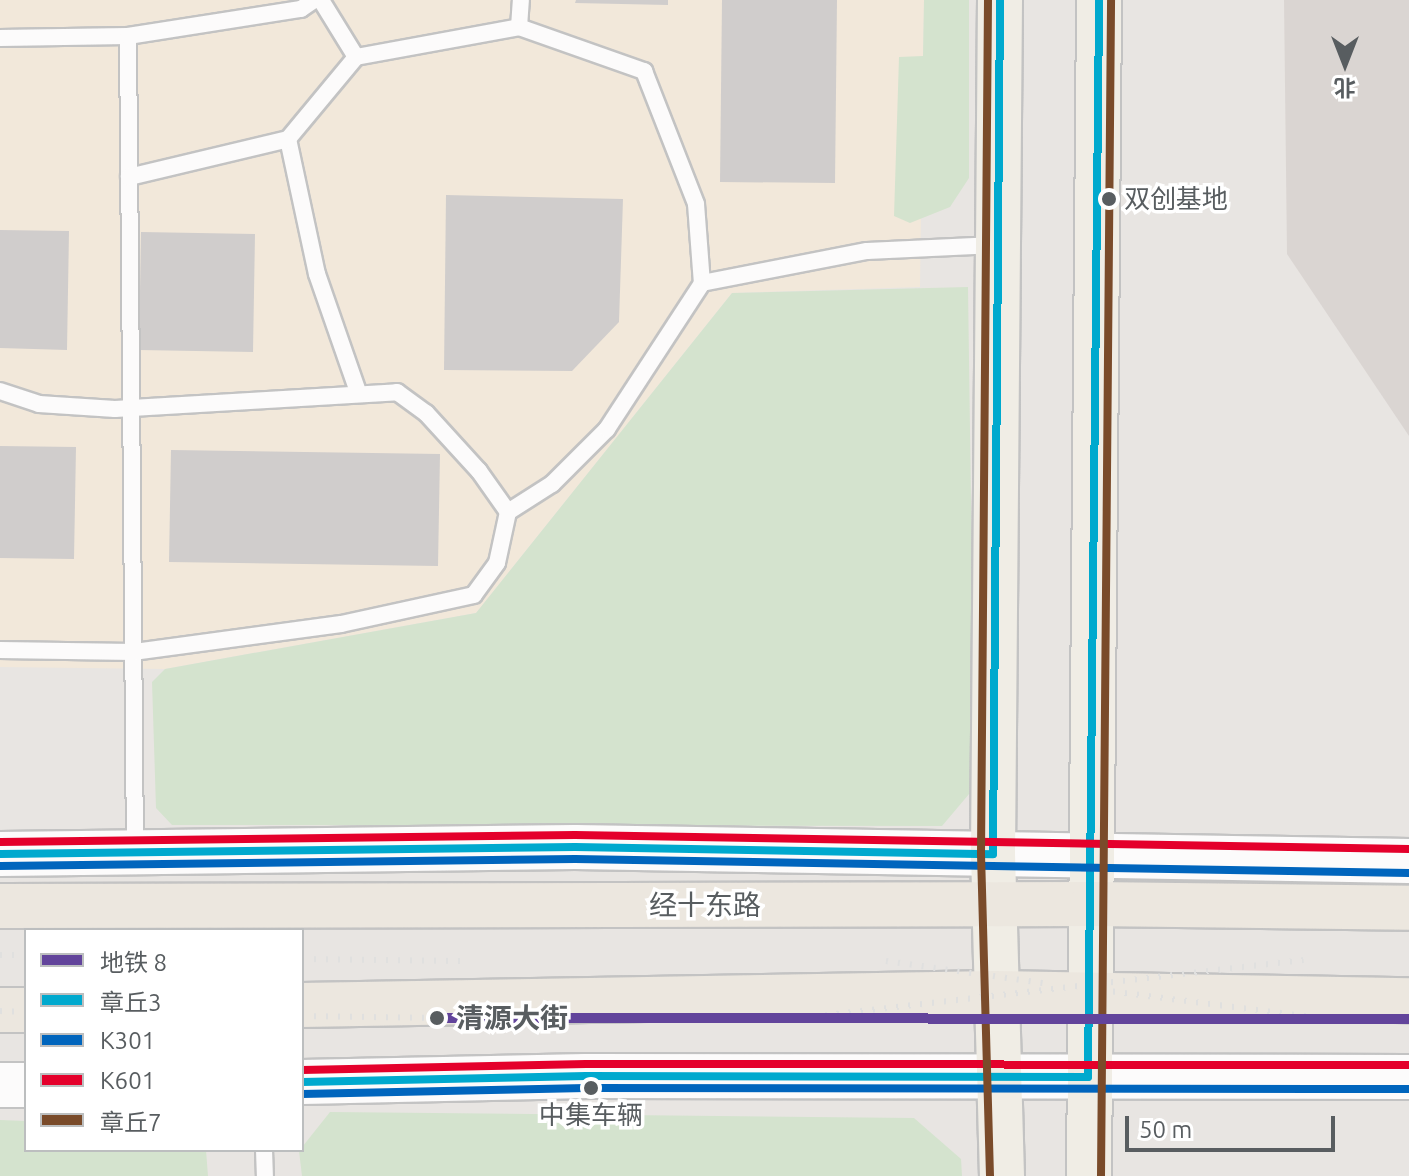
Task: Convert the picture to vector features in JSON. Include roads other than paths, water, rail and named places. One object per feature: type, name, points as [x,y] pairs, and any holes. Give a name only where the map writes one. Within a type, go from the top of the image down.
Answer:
[{"type":"highway","name":"经十东路","points":[[0,906],[1092,904],[1409,908]]},
{"type":"highway","points":[[304,1005],[995,993],[1409,1000]]},
{"type":"highway","points":[[0,1010],[24,1010]]},
{"type":"main road","points":[[1000,0],[993,854],[1002,1176]]},
{"type":"main road","points":[[1089,1176],[1099,0]]},
{"type":"street","points":[[0,854],[575,847],[1409,861]]},
{"type":"street","points":[[304,1082],[586,1076],[1409,1077]]},
{"type":"street","points":[[0,1085],[24,1085]]},
{"type":"lane","points":[[0,38],[128,36],[301,9],[314,0]]},
{"type":"lane","points":[[321,0],[356,57]]},
{"type":"lane","points":[[519,27],[521,0]]},
{"type":"lane","points":[[0,650],[133,652],[341,624],[474,595],[497,563],[508,512],[552,484],[607,429],[702,283],[696,204],[644,71],[519,27],[356,57],[288,139],[129,177]]},
{"type":"lane","points":[[128,36],[135,853]]},
{"type":"lane","points":[[288,139],[317,274],[358,392]]},
{"type":"lane","points":[[702,283],[867,251],[998,245]]},
{"type":"lane","points":[[0,391],[39,404],[130,408],[397,392],[426,413],[479,471],[508,512]]},
{"type":"lane","points":[[264,1152],[265,1176]]},
{"type":"railway","points":[[0,955],[24,955]]},
{"type":"railway","points":[[304,959],[460,961]]},
{"type":"railway","points":[[801,1018],[1304,960]]},
{"type":"railway","points":[[886,961],[1042,983]]},
{"type":"railway","points":[[1101,990],[1327,1019]]},
{"type":"railway","points":[[0,1011],[24,1012]]},
{"type":"railway","points":[[304,1016],[437,1018]]},
{"type":"metro line","name":"8","points":[[437,1018],[1409,1019]]},
{"type":"place","name":"双创基地","points":[[1109,199]]},
{"type":"place","name":"清源大街","points":[[437,1018]]},
{"type":"place","name":"中集车辆","points":[[591,1088]]}]
